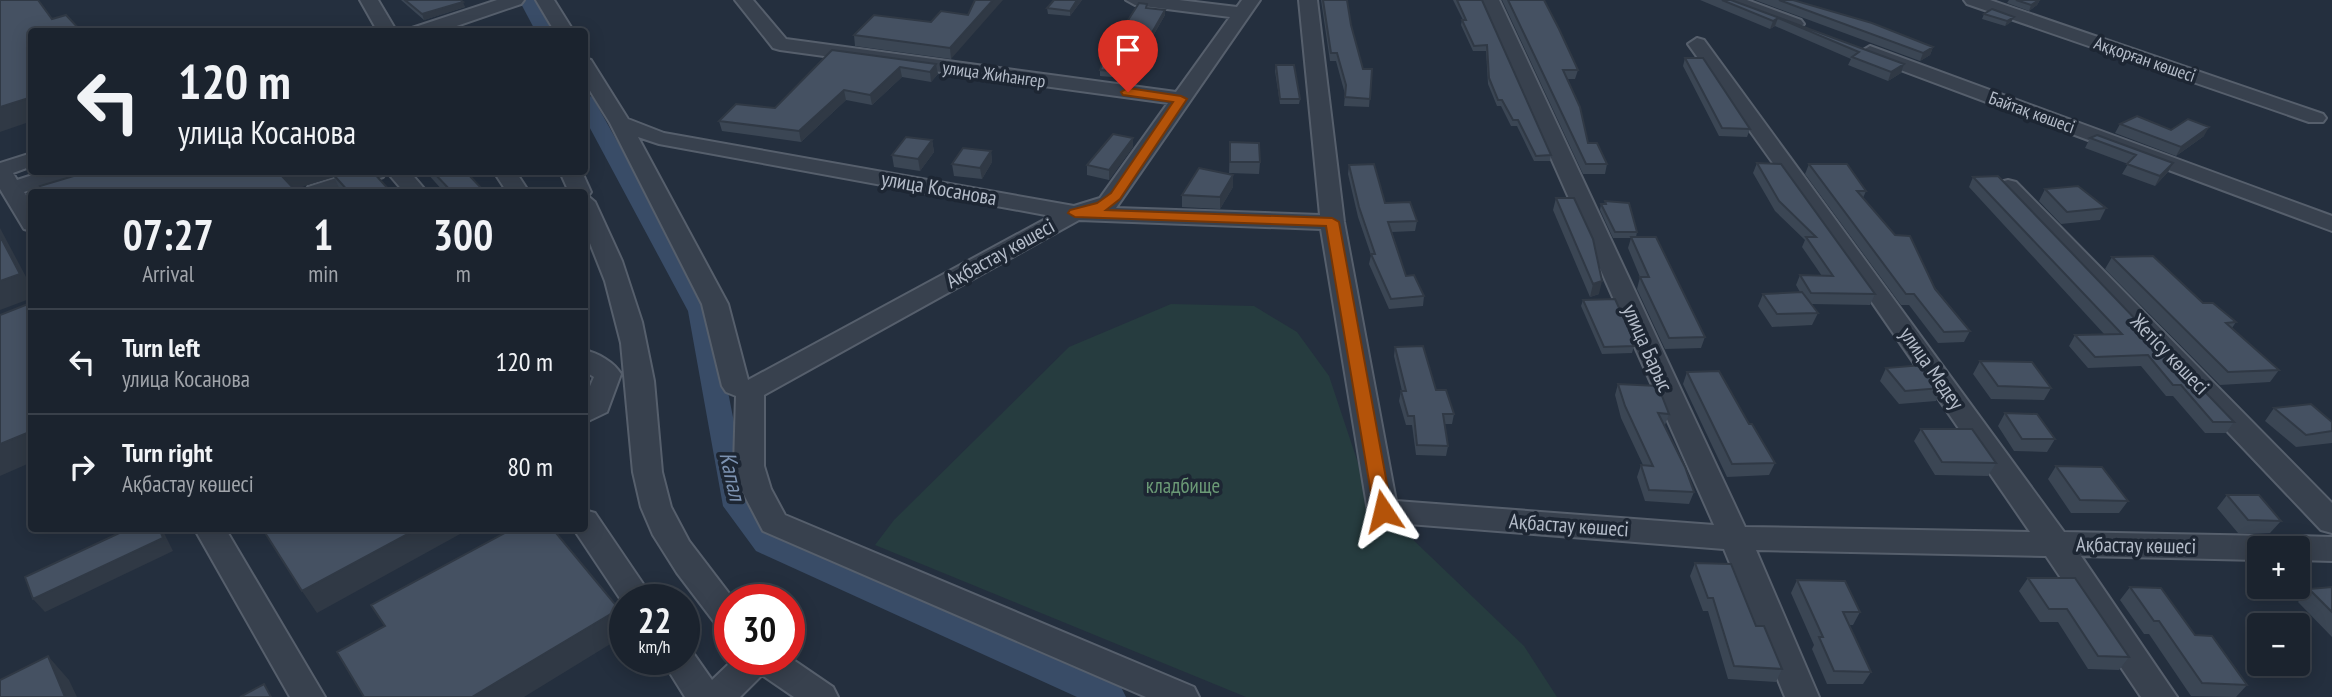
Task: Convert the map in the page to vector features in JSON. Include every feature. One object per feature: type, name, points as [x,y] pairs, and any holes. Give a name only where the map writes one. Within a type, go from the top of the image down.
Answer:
[{"type":"street","points":[[369,0],[386,28]]},
{"type":"street","points":[[431,28],[515,0]]},
{"type":"street","points":[[545,0],[562,28]]},
{"type":"street","name":"улица Жиhангер","points":[[744,0],[780,44],[1181,99]]},
{"type":"street","points":[[1135,0],[1247,7]]},
{"type":"street","name":"Ақбастау көшесі","points":[[1308,0],[1332,222],[1383,511],[1735,538],[2247,548]]},
{"type":"street","name":"улица Барыс","points":[[1490,0],[1735,538],[1802,697]]},
{"type":"street","points":[[1731,0],[1809,29]]},
{"type":"street","name":"Аққорған көшесі","points":[[1973,0],[2316,118]]},
{"type":"street","name":"Ақбастау көшесі","points":[[750,391],[1075,213],[1102,206],[1116,196],[1247,7]]},
{"type":"street","points":[[476,13],[487,28]]},
{"type":"street","name":"улица Медеу","points":[[1697,44],[1801,183],[2056,544],[2160,697]]},
{"type":"street","name":"Байтақ көшесі","points":[[1849,44],[2332,224]]},
{"type":"street","points":[[588,71],[620,123],[715,304],[736,386],[750,391],[749,466],[755,489],[774,523],[1182,697]]},
{"type":"street","name":"улица Косанова","points":[[620,123],[659,138],[1075,213],[1332,222]]},
{"type":"street","points":[[4,180],[28,162]]},
{"type":"street","points":[[4,180],[40,175]]},
{"type":"street","points":[[325,189],[366,175]]},
{"type":"street","points":[[401,175],[413,189]]},
{"type":"street","points":[[4,180],[28,218]]},
{"type":"street","name":"Жетісу көшесі","points":[[2008,187],[2332,522]]},
{"type":"street","points":[[588,211],[611,262],[629,315],[656,508],[714,598]]},
{"type":"street","points":[[588,361],[608,374],[597,405],[588,411]]},
{"type":"street","points":[[588,527],[627,584]]},
{"type":"street","points":[[211,532],[308,697]]},
{"type":"street","points":[[2310,548],[2332,549]]},
{"type":"street","points":[[689,675],[704,697]]},
{"type":"street","points":[[718,697],[740,675]]},
{"type":"street","points":[[789,675],[821,697]]},
{"type":"green space","name":"кладбище","points":[[1171,304],[1254,306],[1297,332],[1329,376],[1359,466],[1383,511],[1524,646],[1557,697],[1246,697],[875,545],[894,520],[1069,347]]},
{"type":"building","points":[[0,0],[38,0],[52,19],[66,15],[78,28],[28,28],[28,98],[0,107]]},
{"type":"building","points":[[405,0],[460,0],[463,2],[422,14]]},
{"type":"building","points":[[975,0],[993,0],[950,48],[854,35],[874,15],[931,22],[941,11],[968,15]]},
{"type":"building","points":[[1054,0],[1077,0],[1070,11],[1047,8]]},
{"type":"building","points":[[1323,0],[1347,0],[1363,69],[1372,69],[1370,99],[1345,97],[1346,85],[1337,53],[1331,53]]},
{"type":"building","points":[[1457,0],[1482,0],[1551,155],[1536,156],[1518,120],[1513,120],[1502,100],[1498,100],[1489,78],[1487,45],[1474,46],[1462,20],[1466,20]]},
{"type":"building","points":[[1508,0],[1544,0],[1578,70],[1563,70],[1580,107],[1588,143],[1597,143],[1607,164],[1586,164]]},
{"type":"building","points":[[1722,0],[1731,0],[1904,64],[1891,72],[1852,57],[1859,52],[1778,18],[1773,21]]},
{"type":"building","points":[[1779,0],[1793,0],[1872,23],[1933,47],[1923,53]]},
{"type":"building","points":[[2016,0],[2039,0],[2031,5]]},
{"type":"building","points":[[1139,3],[1147,4],[1146,8],[1165,10],[1146,43],[1134,41],[1124,72],[1100,70],[1105,56]]},
{"type":"building","points":[[1992,9],[2014,17],[2007,21],[1984,14]]},
{"type":"building","points":[[832,50],[936,64],[930,72],[900,67],[870,95],[844,90],[799,131],[719,121],[736,104],[775,108]]},
{"type":"building","points":[[1685,58],[1703,58],[1750,129],[1722,128]]},
{"type":"building","points":[[1276,65],[1294,65],[1300,99],[1280,99]]},
{"type":"building","points":[[2137,116],[2171,130],[2188,119],[2209,127],[2181,147],[2120,124]]},
{"type":"building","points":[[1113,134],[1133,138],[1109,170],[1087,165]]},
{"type":"building","points":[[2097,135],[2173,163],[2160,176],[2127,164],[2136,155],[2090,138]]},
{"type":"building","points":[[906,137],[932,140],[918,159],[892,155]]},
{"type":"building","points":[[1230,142],[1259,143],[1260,162],[1230,162]]},
{"type":"building","points":[[963,148],[991,151],[980,168],[952,164]]},
{"type":"building","points":[[1757,163],[1781,164],[1875,294],[1811,293],[1800,275],[1833,276],[1806,237],[1816,237],[1779,201]]},
{"type":"building","points":[[1374,164],[1385,203],[1410,202],[1417,221],[1388,222],[1406,276],[1414,275],[1424,296],[1391,299],[1371,254],[1375,254],[1359,207],[1349,165]]},
{"type":"building","points":[[1809,164],[1847,164],[1866,191],[1857,191],[1895,235],[1910,236],[1935,289],[1970,331],[1944,332],[1914,294],[1906,294]]},
{"type":"building","points":[[1199,168],[1233,175],[1220,197],[1182,195]]},
{"type":"building","points":[[77,175],[281,175],[294,189],[42,189],[40,186]]},
{"type":"building","points":[[334,175],[376,175],[388,189],[346,189]]},
{"type":"building","points":[[436,175],[469,175],[482,189],[449,189]]},
{"type":"building","points":[[1998,176],[2234,422],[2213,422],[2181,385],[2173,385],[2148,355],[2095,357],[2075,335],[2122,334],[1973,177]]},
{"type":"building","points":[[2078,186],[2106,208],[2067,212],[2045,189]]},
{"type":"building","points":[[1556,198],[1574,198],[1593,239],[1602,281],[1593,284]]},
{"type":"building","points":[[1605,201],[1629,203],[1637,232],[1615,232],[1601,204],[1606,204]]},
{"type":"building","points":[[0,236],[20,274],[0,281]]},
{"type":"building","points":[[1631,237],[1656,237],[1705,337],[1669,338],[1640,277],[1649,277]]},
{"type":"building","points":[[2153,256],[2203,303],[2213,303],[2236,322],[2226,323],[2279,370],[2228,372],[2112,257]]},
{"type":"building","points":[[1802,292],[1818,313],[1777,314],[1763,294]]},
{"type":"building","points":[[1615,299],[1634,346],[1604,347],[1583,300]]},
{"type":"building","points":[[28,304],[28,433],[0,444],[0,315]]},
{"type":"building","points":[[1423,346],[1436,390],[1446,390],[1454,414],[1443,414],[1448,446],[1417,445],[1414,416],[1408,416],[1401,391],[1406,391],[1395,347]]},
{"type":"building","points":[[1980,361],[2032,362],[2051,388],[1998,386]]},
{"type":"building","points":[[1923,365],[1942,388],[1905,391],[1886,368]]},
{"type":"building","points":[[1719,371],[1775,463],[1732,464],[1687,372]]},
{"type":"building","points":[[1618,384],[1658,386],[1669,414],[1658,413],[1685,467],[1694,492],[1649,490],[1641,465],[1653,466],[1625,406]]},
{"type":"building","points":[[2311,404],[2332,422],[2332,431],[2306,435],[2274,408]]},
{"type":"building","points":[[2005,413],[2037,414],[2055,439],[2022,439]]},
{"type":"building","points":[[1921,429],[1972,429],[1996,463],[1942,462]]},
{"type":"building","points":[[2056,466],[2102,467],[2128,501],[2080,500]]},
{"type":"building","points":[[2227,495],[2259,495],[2281,521],[2248,520]]},
{"type":"building","points":[[121,532],[161,532],[163,538],[33,599],[25,577]]},
{"type":"building","points":[[265,532],[412,532],[302,591]]},
{"type":"building","points":[[507,532],[555,532],[609,597],[609,615],[472,697],[364,697],[337,652],[385,626],[371,605]]},
{"type":"building","points":[[1695,563],[1731,564],[1756,626],[1764,626],[1782,669],[1734,666],[1713,598],[1708,598]]},
{"type":"building","points":[[2028,578],[2075,578],[2129,657],[2098,656],[2067,609],[2049,609]]},
{"type":"building","points":[[1797,580],[1845,581],[1860,612],[1843,612],[1871,672],[1834,671],[1819,637],[1823,637]]},
{"type":"building","points":[[2130,587],[2161,588],[2195,635],[2212,636],[2247,685],[2202,683],[2159,621],[2154,621]]},
{"type":"building","points":[[2332,587],[2332,612],[2310,590]]},
{"type":"building","points":[[48,656],[65,697],[0,697],[0,680]]},
{"type":"building","points":[[264,684],[271,697],[240,697]]},
{"type":"waterway","name":"Капал","points":[[527,0],[543,28]]},
{"type":"waterway","name":"Капал","points":[[588,105],[700,311],[737,506],[766,543],[1110,697]]},
{"type":"route","points":[[1128,92],[1181,99],[1116,196],[1102,206],[1075,213],[1332,222],[1383,511]]}]
